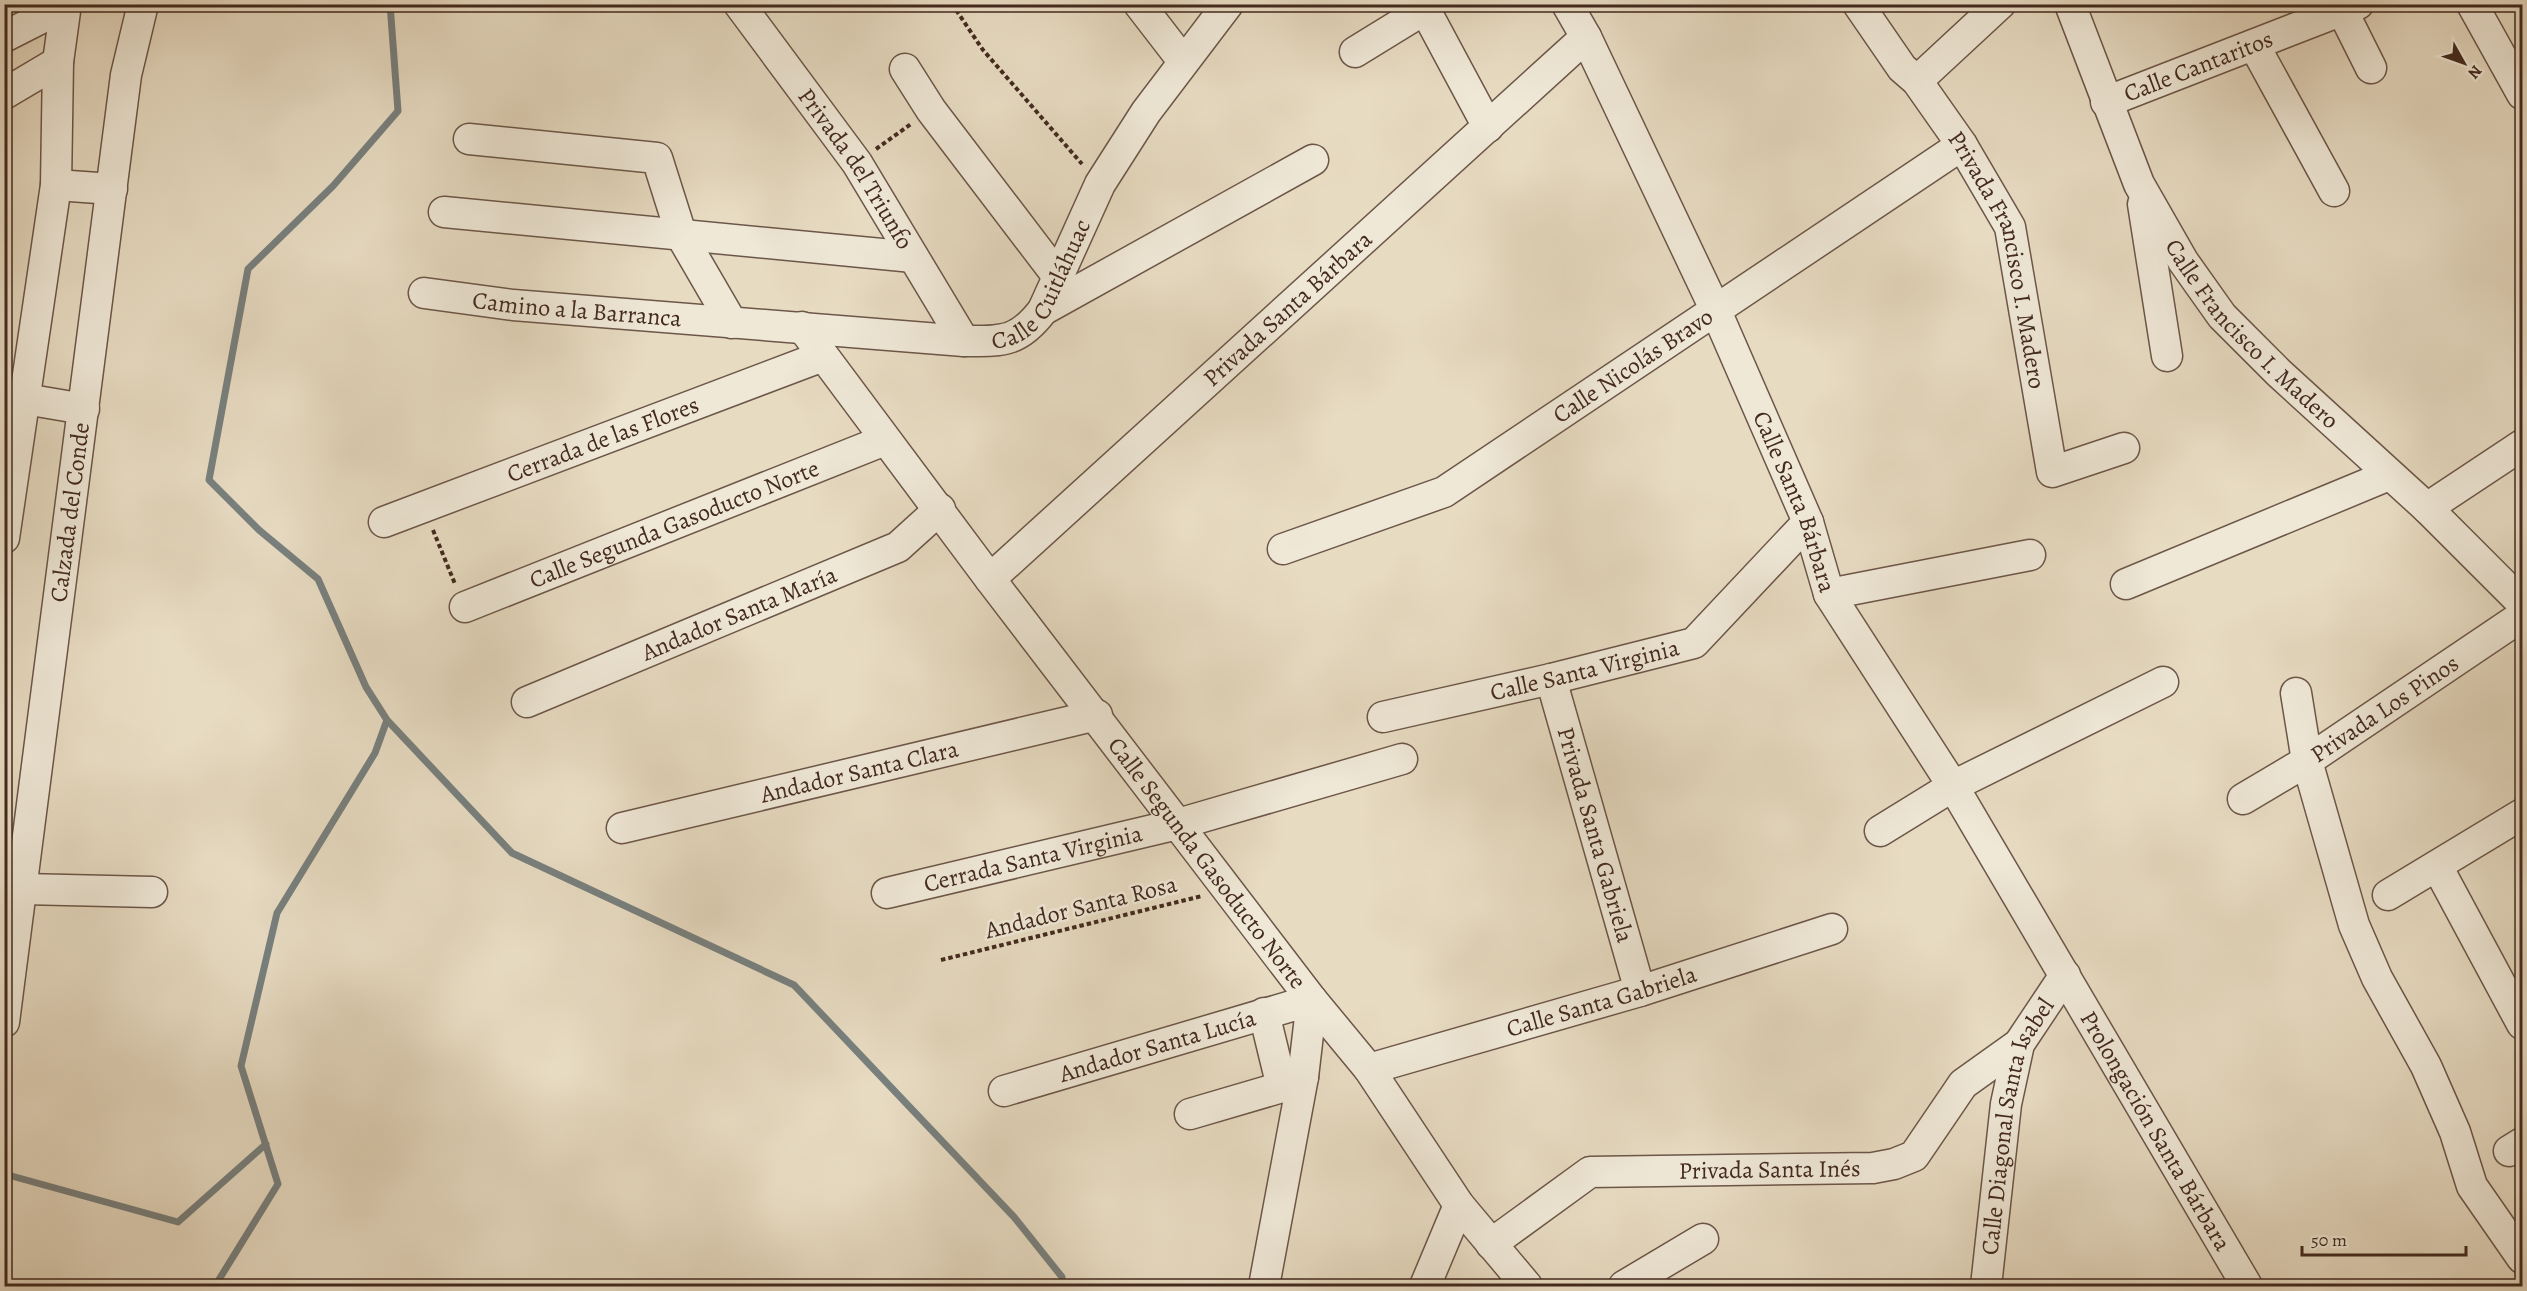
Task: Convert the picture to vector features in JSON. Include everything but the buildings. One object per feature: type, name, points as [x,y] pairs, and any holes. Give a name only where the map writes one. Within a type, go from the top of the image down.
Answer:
[{"type":"street","name":"Calzada del Conde","points":[[4,1022],[11,934],[22,889],[15,856],[84,409],[126,75],[143,4]]},
{"type":"street","name":"Privada del Triunfo","points":[[738,4],[857,163],[964,341]]},
{"type":"street","points":[[1139,4],[1183,61]]},
{"type":"street","name":"Calle Cuitláhuac","points":[[732,323],[964,341],[1001,341],[1019,335],[1032,325],[1043,310],[1100,184],[1183,61],[1228,4]]},
{"type":"street","name":"Calle Santa Bárbara","points":[[1567,4],[1586,37],[1716,311],[1808,522],[1829,594],[1953,786],[2065,975]]},
{"type":"street","name":"Privada Francisco I. Madero","points":[[1858,4],[1902,68],[1917,81],[1962,145],[2010,227],[2052,472],[2124,448]]},
{"type":"street","points":[[1917,81],[2000,4]]},
{"type":"street","name":"Calle Francisco I. Madero","points":[[2070,4],[2139,184],[2183,261],[2222,316],[2389,475],[2427,508],[2523,603]]},
{"type":"street","points":[[2472,4],[2523,94]]},
{"type":"street","points":[[4,37],[65,5]]},
{"type":"street","points":[[4,538],[56,185],[58,62],[65,5]]},
{"type":"street","points":[[1355,52],[1424,7],[1488,127]]},
{"type":"street","points":[[2350,8],[2371,68]]},
{"type":"street","name":"Calle Cantaritos","points":[[2106,102],[2350,8]]},
{"type":"street","name":"Privada Santa Bárbara","points":[[990,579],[1586,37]]},
{"type":"street","points":[[2254,45],[2334,191]]},
{"type":"street","points":[[4,94],[58,62]]},
{"type":"street","points":[[905,69],[932,110],[1059,278]]},
{"type":"street","points":[[469,139],[657,158],[682,237],[732,323]]},
{"type":"street","name":"Calle Nicolás Bravo","points":[[1283,549],[1444,492],[1962,145]]},
{"type":"street","points":[[1043,310],[1313,160]]},
{"type":"street","points":[[2139,184],[2167,356]]},
{"type":"street","points":[[56,185],[112,189]]},
{"type":"street","points":[[444,212],[682,237],[913,257]]},
{"type":"street","name":"Camino a la Barranca","points":[[424,293],[513,305],[732,323]]},
{"type":"street","name":"Calle Segunda Gasoducto Norte","points":[[802,327],[990,579],[1097,715],[1312,1000],[1370,1069],[1459,1205],[1527,1287]]},
{"type":"street","name":"Cerrada de las Flores","points":[[384,522],[823,356]]},
{"type":"street","points":[[25,399],[84,409]]},
{"type":"street","name":"Calle Segunda Gasoducto Norte","points":[[465,607],[885,440]]},
{"type":"street","points":[[2427,508],[2523,445]]},
{"type":"street","points":[[2126,584],[2389,475]]},
{"type":"street","name":"Andador Santa María","points":[[527,702],[898,547],[940,509]]},
{"type":"street","name":"Calle Santa Virginia","points":[[1383,717],[1551,680],[1694,643],[1808,522]]},
{"type":"street","points":[[1829,594],[2030,555]]},
{"type":"street","name":"Privada Los Pinos","points":[[2243,799],[2307,761],[2523,616]]},
{"type":"street","name":"Privada Santa Gabriela","points":[[1551,680],[1640,991]]},
{"type":"street","points":[[1880,831],[1953,786],[2163,682]]},
{"type":"street","points":[[2296,693],[2307,761],[2354,925],[2377,978],[2426,1066],[2455,1131],[2472,1186],[2523,1258]]},
{"type":"street","name":"Andador Santa Clara","points":[[622,828],[1097,715]]},
{"type":"street","points":[[1178,824],[1402,759]]},
{"type":"street","points":[[2388,895],[2523,814]]},
{"type":"street","name":"Cerrada Santa Virginia","points":[[887,893],[1178,824]]},
{"type":"street","points":[[2437,866],[2511,974],[2520,1012]]},
{"type":"street","points":[[22,889],[152,892]]},
{"type":"street","name":"Calle Santa Gabriela","points":[[1370,1069],[1640,991],[1832,929]]},
{"type":"street","name":"Calle Diagonal Santa Isabel","points":[[1986,1287],[2006,1104],[2019,1044],[2065,975]]},
{"type":"street","name":"Prolongación Santa Bárbara","points":[[2065,975],[2247,1287]]},
{"type":"street","points":[[1264,1287],[1292,1082],[1312,1000]]},
{"type":"street","name":"Andador Santa Lucía","points":[[1004,1091],[1312,1000]]},
{"type":"street","points":[[1264,1013],[1292,1082]]},
{"type":"street","name":"Privada Santa Inés","points":[[1491,1244],[1590,1172],[1873,1168],[1894,1164],[1914,1156],[1963,1084],[2019,1044]]},
{"type":"street","points":[[1190,1114],[1292,1082]]},
{"type":"street","points":[[1425,1287],[1459,1205]]},
{"type":"street","points":[[1624,1287],[1702,1239]]},
{"type":"path","points":[[952,4],[991,59],[1100,184]]},
{"type":"path","points":[[857,163],[932,110]]},
{"type":"path","points":[[423,507],[465,607]]},
{"type":"path","name":"Andador Santa Rosa","points":[[941,960],[1229,890]]},
{"type":"waterway","points":[[390,4],[398,111],[333,186],[248,269],[209,480],[259,530],[318,579],[366,687],[387,720],[512,853],[794,985],[1014,1217],[1062,1277],[1062,1286]]},
{"type":"waterway","points":[[215,1286],[278,1184],[241,1066],[277,913],[375,753],[387,720]]},
{"type":"waterway","points":[[8,1175],[178,1222],[266,1144]]}]
